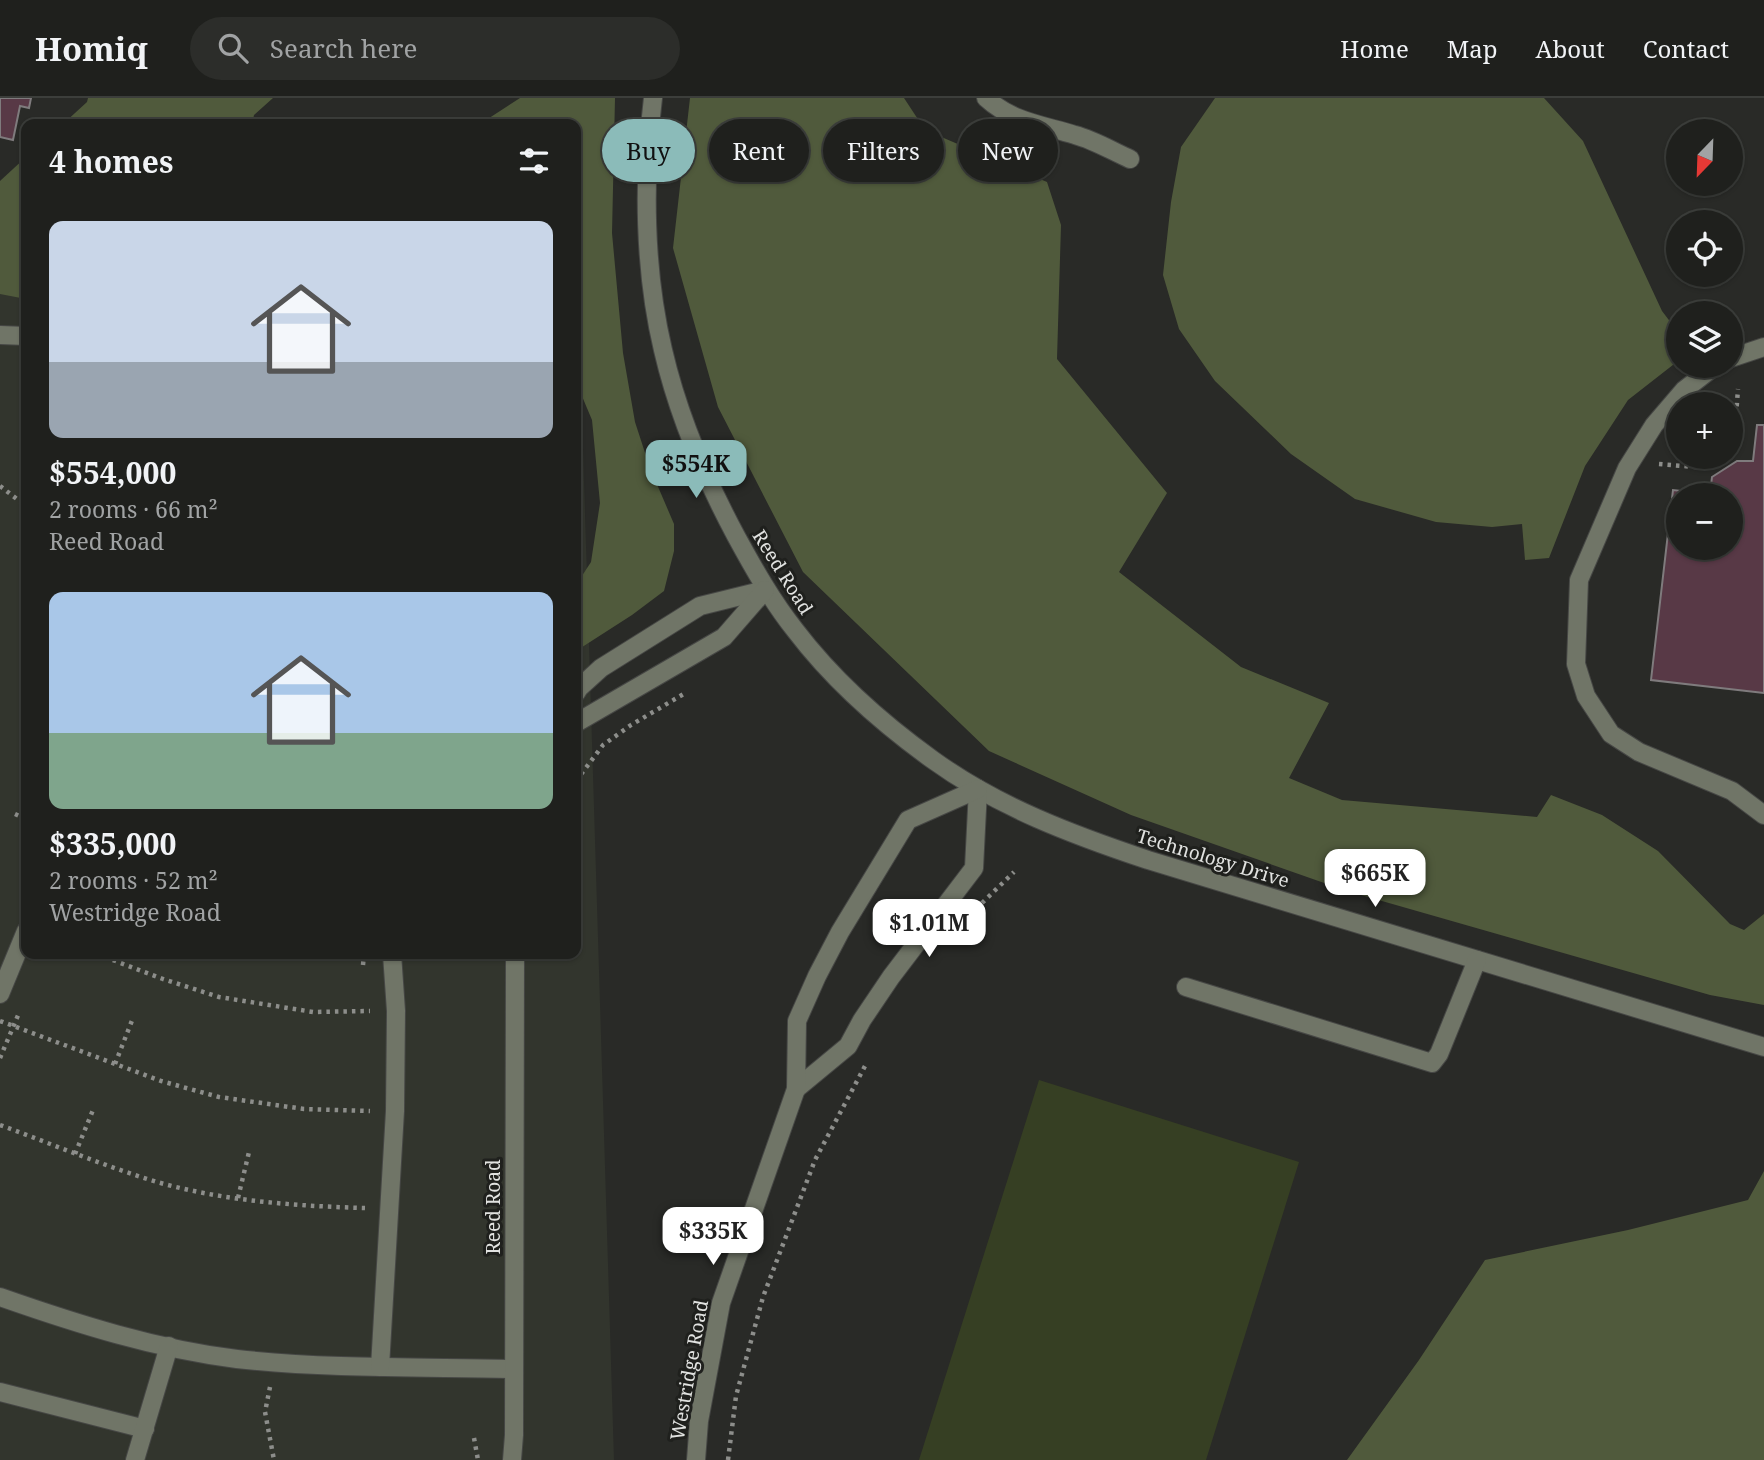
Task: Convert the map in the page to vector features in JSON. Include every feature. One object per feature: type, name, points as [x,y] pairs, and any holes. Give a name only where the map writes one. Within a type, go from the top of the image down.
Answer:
[{"type":"street","name":"Reed Road","points":[[653,98],[647,170],[654,305],[663,351],[688,431],[706,476],[765,590],[795,632],[856,696],[934,760],[978,789]]},
{"type":"street","points":[[986,98],[998,109],[1033,124],[1078,135],[1130,159]]},
{"type":"street","points":[[0,335],[21,336]]},
{"type":"street","points":[[1743,354],[1764,347]]},
{"type":"street","points":[[1700,378],[1684,390],[1654,425],[1627,468],[1578,580],[1576,664],[1586,696],[1611,734],[1639,752],[1732,791],[1764,816]]},
{"type":"street","points":[[581,688],[601,668],[700,606],[765,590]]},
{"type":"street","points":[[581,720],[724,637],[765,590]]},
{"type":"street","points":[[796,1089],[848,1046],[891,978],[974,868],[978,789]]},
{"type":"street","name":"Technology Drive","points":[[978,789],[1059,829],[1101,845],[1764,1047]]},
{"type":"street","name":"Westridge Road","points":[[695,1460],[699,1421],[721,1303],[796,1089],[797,1021],[840,932],[908,820],[978,789]]},
{"type":"street","points":[[0,994],[21,942]]},
{"type":"street","points":[[380,1367],[395,1111],[396,1011],[392,959]]},
{"type":"street","name":"Reed Road","points":[[512,1460],[515,959]]},
{"type":"street","points":[[1186,987],[1432,1063],[1477,960]]},
{"type":"street","points":[[0,1297],[73,1321],[169,1346],[236,1359],[380,1367],[514,1369]]},
{"type":"street","points":[[135,1460],[169,1346]]},
{"type":"street","points":[[0,1392],[145,1429]]},
{"type":"path","points":[[1659,464],[1666,465]]},
{"type":"path","points":[[0,486],[21,502]]},
{"type":"path","points":[[581,774],[603,745],[690,690]]},
{"type":"path","points":[[15,814],[21,817]]},
{"type":"path","points":[[975,913],[1014,872]]},
{"type":"path","points":[[110,959],[219,997],[313,1012],[396,1011]]},
{"type":"path","points":[[363,965],[364,959]]},
{"type":"path","points":[[115,1064],[133,1018]]},
{"type":"path","points":[[0,1021],[161,1081],[219,1097],[304,1109],[395,1111]]},
{"type":"path","points":[[0,1058],[13,1026]]},
{"type":"path","points":[[728,1460],[736,1396],[763,1297],[815,1160],[869,1059]]},
{"type":"path","points":[[75,1154],[93,1110]]},
{"type":"path","points":[[0,1125],[158,1182],[238,1198],[313,1207],[390,1209]]},
{"type":"path","points":[[238,1198],[249,1152]]},
{"type":"path","points":[[274,1460],[265,1412],[275,1362]]},
{"type":"path","points":[[474,1438],[478,1460]]},
{"type":"shaded area","points":[[0,266],[21,272],[21,959],[581,959],[581,383],[614,1460],[0,1460]]},
{"type":"green space","points":[[88,98],[273,98],[254,115],[253,119],[68,119]]},
{"type":"green space","points":[[520,98],[615,98],[615,119],[602,119],[602,182],[613,182],[612,233],[623,353],[635,422],[650,468],[674,524],[674,551],[664,591],[581,648],[581,577],[591,562],[600,503],[592,420],[581,394],[581,119],[488,119]]},
{"type":"green space","points":[[690,98],[904,98],[918,119],[823,119],[823,182],[944,182],[944,138],[958,144],[958,182],[1047,182],[1061,225],[1057,359],[1167,493],[1119,572],[1241,667],[1329,703],[1289,778],[1342,800],[1537,817],[1551,795],[1602,815],[1658,851],[1730,924],[1744,930],[1764,914],[1764,1005],[1710,995],[1347,891],[1131,815],[989,751],[803,572],[718,407],[673,248],[680,182],[695,182],[695,119],[688,119]]},
{"type":"green space","points":[[1215,98],[1544,98],[1583,141],[1666,316],[1666,370],[1628,400],[1585,466],[1549,558],[1525,560],[1522,524],[1492,527],[1436,522],[1355,499],[1291,454],[1215,381],[1179,329],[1163,275],[1171,202],[1181,147]]},
{"type":"green space","points":[[21,162],[21,298],[0,294],[0,181]]},
{"type":"green space","points":[[1039,1080],[1299,1162],[1206,1460],[919,1460]]},
{"type":"green space","points":[[1764,1171],[1764,1460],[1347,1460],[1419,1360],[1485,1260],[1628,1230],[1748,1200]]},
{"type":"building","points":[[0,98],[31,98],[29,108],[20,106],[13,140],[0,137]]},
{"type":"building","points":[[1757,425],[1764,425],[1764,693],[1651,680],[1666,550],[1666,560],[1743,560],[1743,483],[1711,483],[1712,477],[1724,469],[1743,469],[1743,461],[1753,461]]}]
